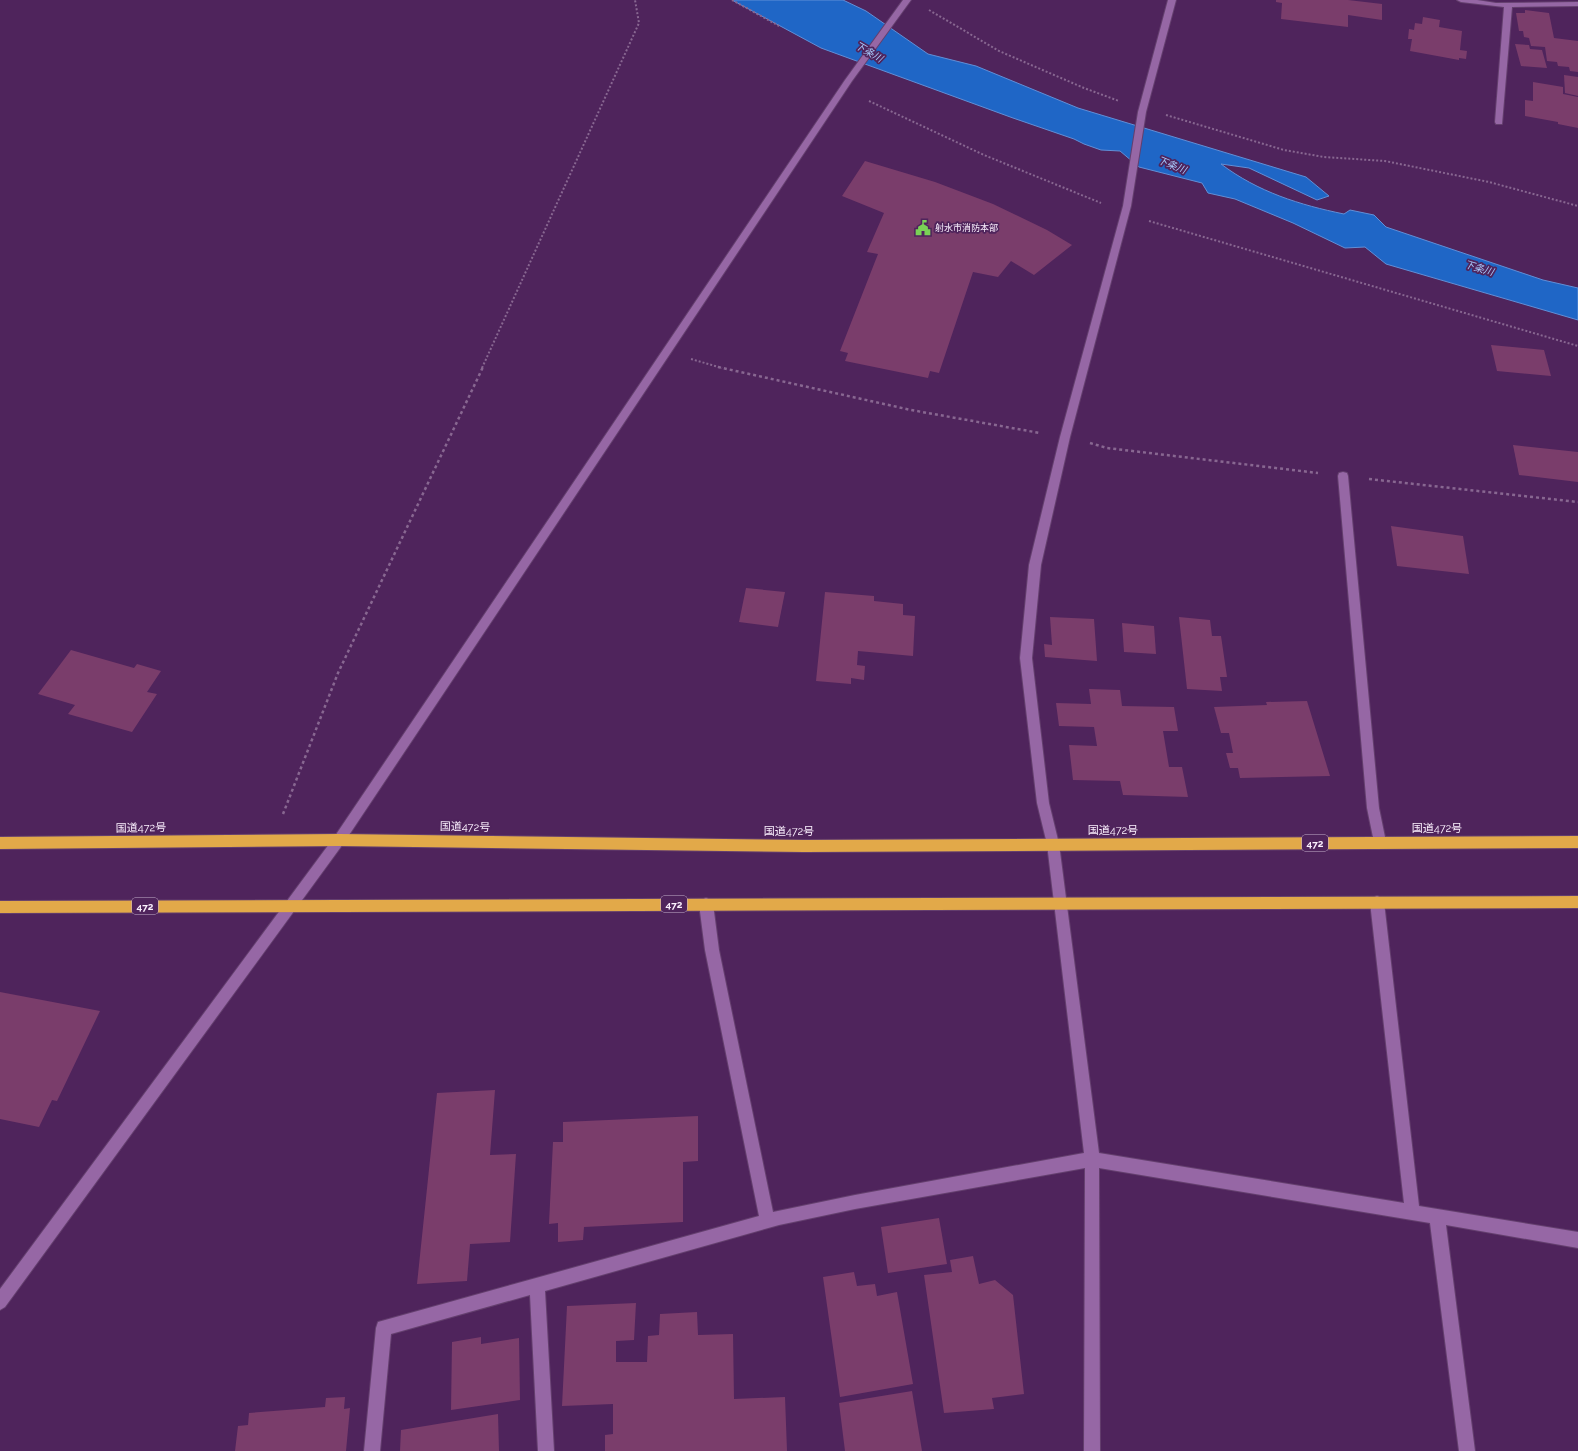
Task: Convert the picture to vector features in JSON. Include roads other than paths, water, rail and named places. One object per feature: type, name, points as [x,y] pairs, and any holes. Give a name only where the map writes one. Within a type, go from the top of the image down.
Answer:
[{"type":"highway","name":"国道472号","points":[[0,843],[339,840],[804,846],[1578,842]]},
{"type":"highway","name":"472","points":[[0,907],[1059,902],[1578,902]]},
{"type":"street","points":[[1092,1451],[1092,1159],[1053,844],[1043,803],[1026,658],[1035,565],[1065,437],[1126,209],[1143,110],[1172,0]]},
{"type":"street","points":[[1460,0],[1508,5],[1578,4]]},
{"type":"street","points":[[0,1302],[289,906],[339,840],[848,80],[906,2]]},
{"type":"street","points":[[1499,122],[1508,5]]},
{"type":"street","points":[[1342,476],[1373,808],[1380,842]]},
{"type":"street","points":[[1377,902],[1412,1212]]},
{"type":"street","points":[[706,904],[712,950],[768,1222]]},
{"type":"street","points":[[372,1451],[384,1328],[768,1222],[855,1202],[1092,1159],[1578,1240]]},
{"type":"street","points":[[1437,1216],[1467,1451]]},
{"type":"street","points":[[537,1286],[546,1451]]},
{"type":"water","name":"下条川","points":[[732,0],[843,0],[866,11],[928,54],[976,66],[1078,108],[1306,177],[1329,196],[1317,200],[1249,168],[1221,164],[1235,174],[1280,196],[1296,202],[1344,214],[1350,210],[1374,215],[1386,227],[1543,280],[1578,288],[1578,320],[1386,264],[1365,247],[1345,248],[1293,223],[1235,199],[1208,193],[1202,183],[1139,167],[1120,151],[1101,150],[821,48]]},
{"type":"place","name":"射水市消防本部","points":[[923,228]]}]
